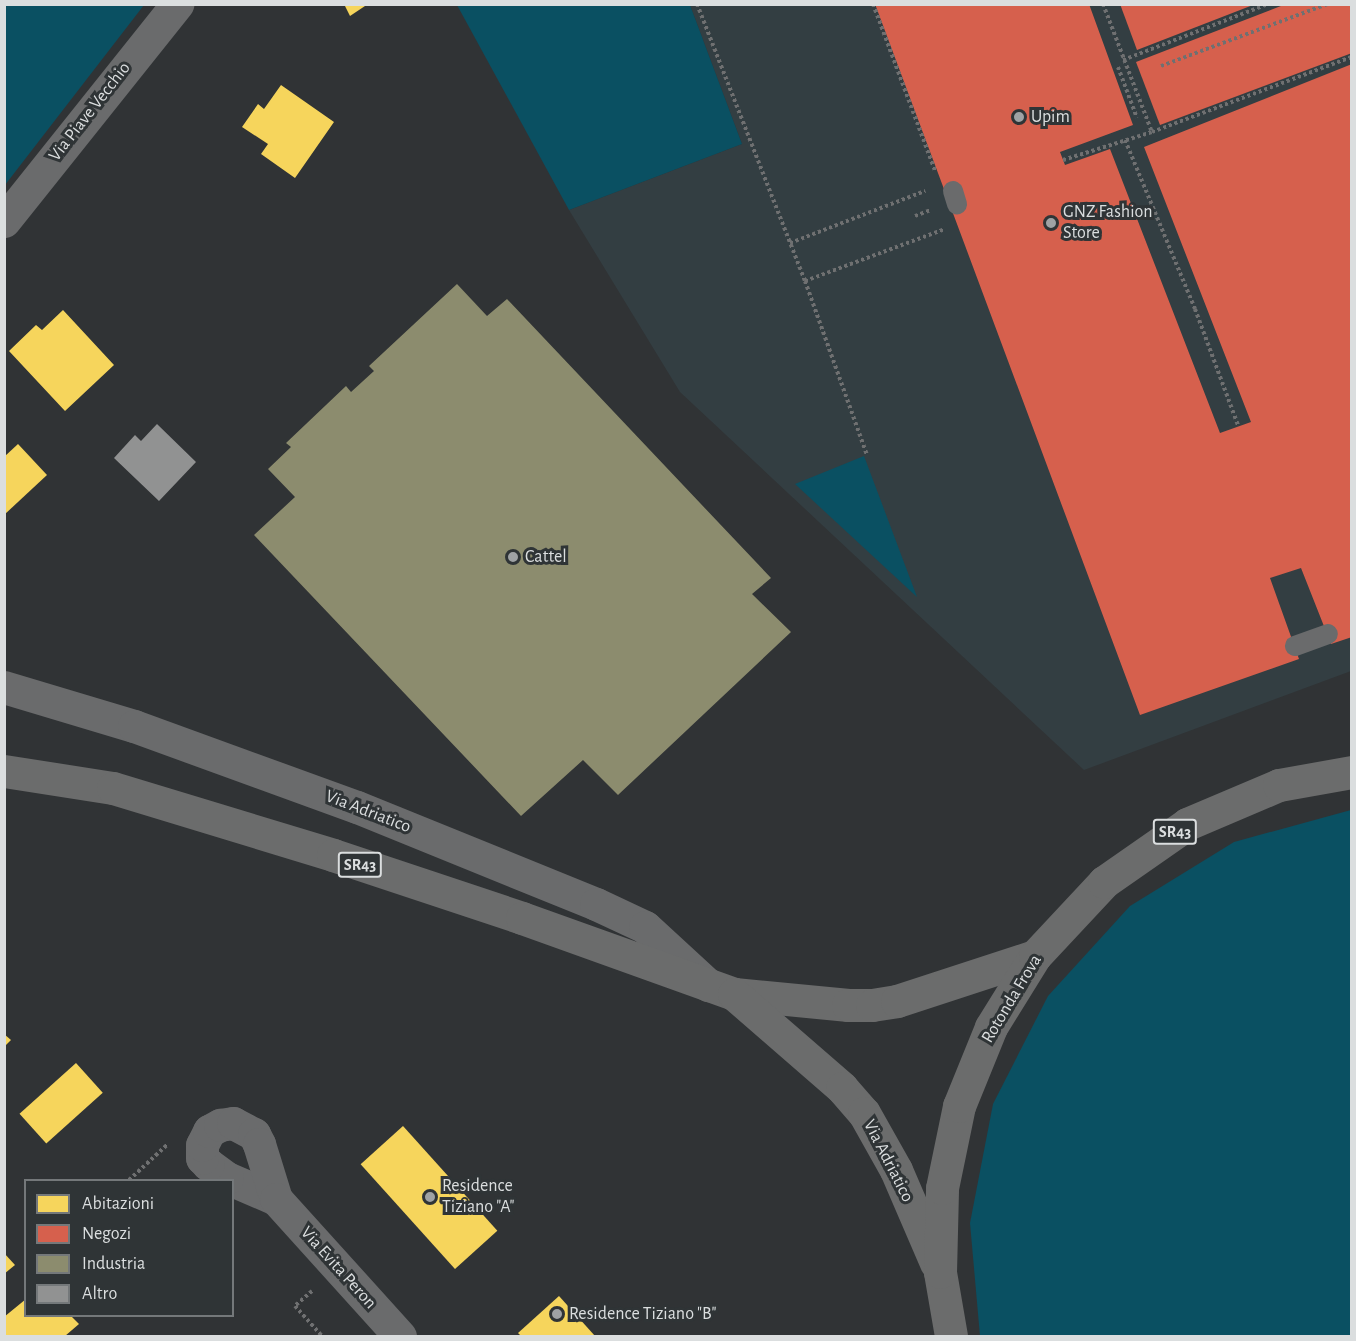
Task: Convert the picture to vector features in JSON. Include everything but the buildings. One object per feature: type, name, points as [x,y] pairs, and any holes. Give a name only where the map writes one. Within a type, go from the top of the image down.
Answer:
[{"type":"main road","name":"Via Adriatico","points":[[4,771],[124,792],[333,855],[522,918],[721,989],[848,1005],[872,1005],[897,1001],[1035,956]]},
{"type":"main road","name":"Rotonda Frova","points":[[951,1336],[940,1272],[942,1188],[959,1106],[991,1027],[1035,956],[1104,882],[1186,824],[1280,785],[1352,772]]},
{"type":"main road","name":"Via Adriatico","points":[[721,989],[842,1088],[864,1113],[896,1170],[940,1272]]},
{"type":"street","name":"Via Piave Vecchio","points":[[4,221],[177,4]]},
{"type":"street","name":"Via Adriatico","points":[[4,687],[134,726],[357,807],[596,904],[645,927],[721,989]]},
{"type":"street","name":"Via Evita Peron","points":[[276,1199],[400,1336]]},
{"type":"lane","points":[[1295,646],[1328,634]]},
{"type":"path","points":[[697,4],[805,280],[867,455]]},
{"type":"path","points":[[873,4],[936,175]]},
{"type":"path","points":[[1102,4],[1152,132]]},
{"type":"path","points":[[1123,60],[1268,4]]},
{"type":"path","points":[[1161,66],[1328,4]]},
{"type":"path","points":[[1063,160],[1152,132],[1352,57]]},
{"type":"path","points":[[1118,66],[1137,118]]},
{"type":"path","points":[[1125,140],[1195,309],[1238,425]]},
{"type":"path","points":[[790,243],[929,189]]},
{"type":"path","points":[[805,280],[954,225]]},
{"type":"path","points":[[130,1179],[167,1145]]},
{"type":"shaded area","points":[[4,5],[144,5],[5,185]]},
{"type":"shaded area","points":[[457,5],[690,5],[742,144],[569,210]]},
{"type":"shaded area","points":[[690,5],[1351,5],[1351,671],[1084,770],[680,392],[569,210],[742,144]]},
{"type":"shaded area","points":[[864,456],[917,597],[795,484]]},
{"type":"shaded area","points":[[1351,810],[1351,1336],[980,1336],[970,1223],[993,1104],[1048,996],[1130,906],[1234,842]]},
{"type":"place","name":"Upim","points":[[1019,117]]},
{"type":"place","name":"GNZ Fashion Store","points":[[1051,223]]},
{"type":"place","name":"Cattel","points":[[513,557]]},
{"type":"place","name":"Residence Tiziano \"A\"","points":[[430,1197]]},
{"type":"place","name":"Residence Tiziano \"B\"","points":[[557,1314]]}]
